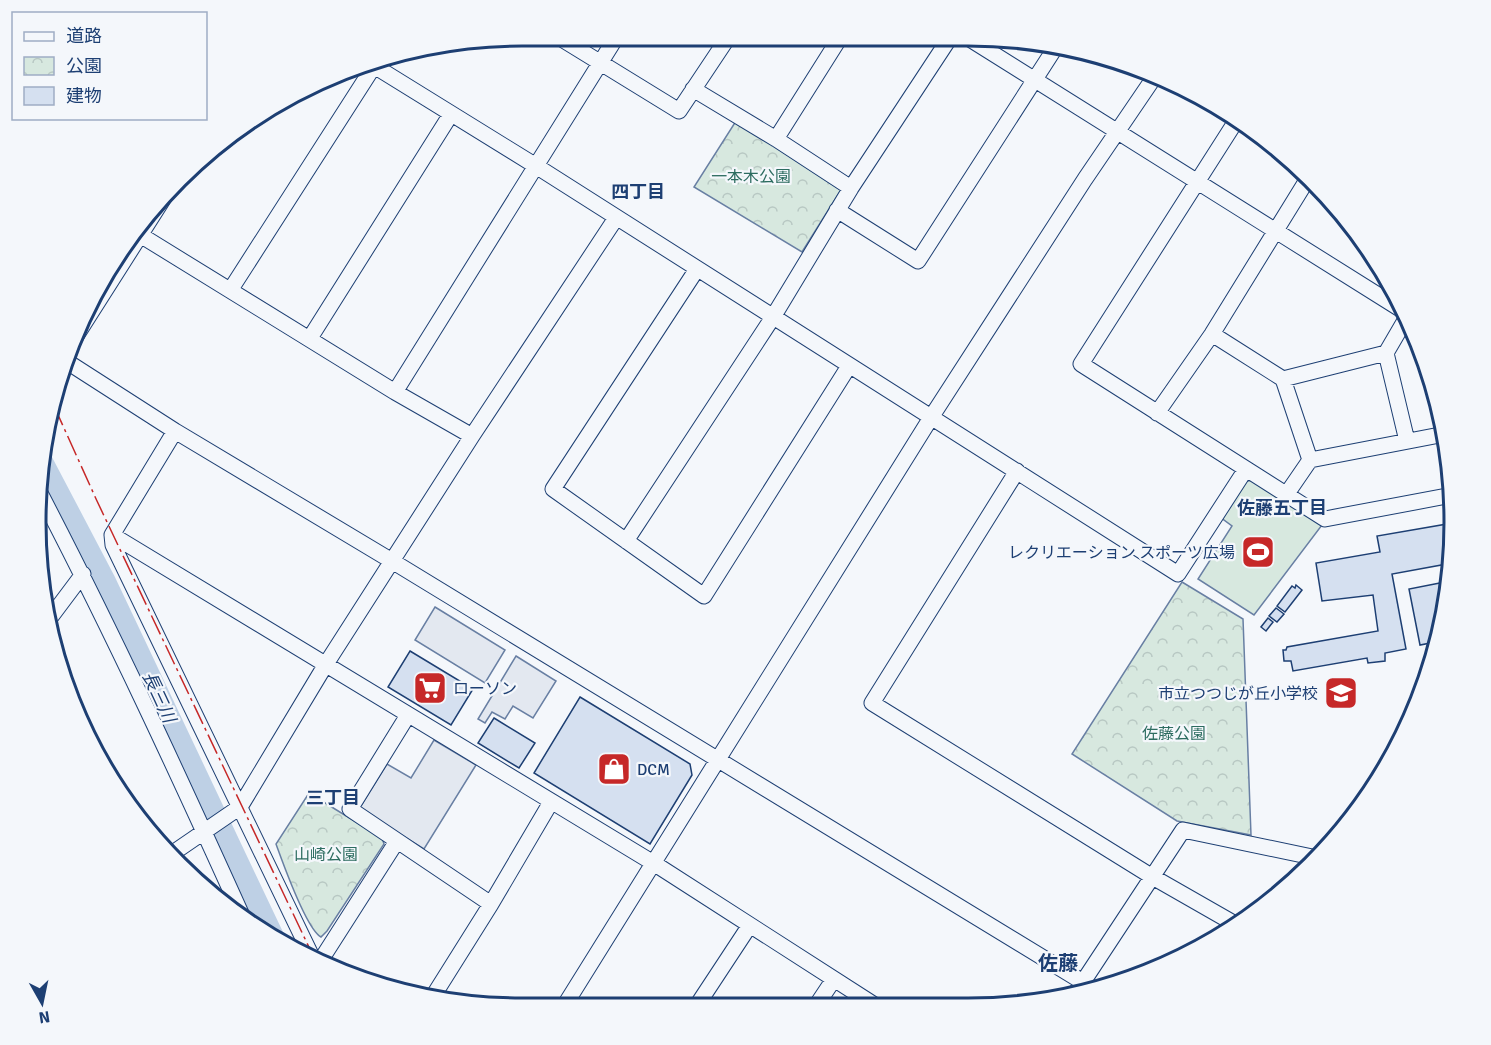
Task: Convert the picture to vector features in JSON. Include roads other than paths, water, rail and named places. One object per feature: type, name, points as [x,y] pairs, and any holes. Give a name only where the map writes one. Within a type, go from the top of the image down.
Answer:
[{"type":"street","points":[[572,46],[679,111],[722,46]]},
{"type":"street","points":[[395,392],[611,46]]},
{"type":"street","points":[[776,139],[835,46]]},
{"type":"street","points":[[626,542],[773,316],[851,188],[944,46]]},
{"type":"street","points":[[982,47],[1390,303]]},
{"type":"street","points":[[837,210],[918,261],[1051,54]]},
{"type":"street","points":[[379,69],[932,416],[1178,574],[1246,469]]},
{"type":"street","points":[[231,289],[368,72]]},
{"type":"street","points":[[569,998],[655,864],[717,760],[932,416],[1085,179],[1151,83]]},
{"type":"street","points":[[693,89],[851,188]]},
{"type":"street","points":[[310,339],[452,114]]},
{"type":"street","points":[[1232,127],[1081,364],[1325,519],[1443,497]]},
{"type":"street","points":[[1157,413],[1212,334],[1304,185]]},
{"type":"street","points":[[178,850],[240,807],[326,664],[472,436],[616,218]]},
{"type":"street","points":[[143,236],[395,392],[472,436]]},
{"type":"street","points":[[697,269],[553,489],[704,596],[849,366]]},
{"type":"street","points":[[1402,326],[1386,353],[1407,441]]},
{"type":"street","points":[[1212,334],[1283,379],[1310,460]]},
{"type":"street","points":[[1283,379],[1386,353]]},
{"type":"street","points":[[73,366],[175,431],[392,561],[1079,985]]},
{"type":"street","points":[[175,431],[112,535],[113,545],[306,946]]},
{"type":"street","points":[[1286,495],[1310,460],[1436,436]]},
{"type":"street","points":[[1017,471],[872,703],[1151,876],[1229,921]]},
{"type":"street","points":[[47,506],[83,574],[205,831],[236,902]]},
{"type":"street","points":[[112,535],[655,864],[864,998]]},
{"type":"street","points":[[55,611],[83,574]]},
{"type":"street","points":[[408,715],[350,809],[491,904]]},
{"type":"street","points":[[437,990],[551,802]]},
{"type":"street","points":[[1085,984],[1151,876],[1183,830],[1308,856]]},
{"type":"street","points":[[324,955],[397,841]]},
{"type":"street","points":[[702,998],[750,925]]},
{"type":"street","points":[[821,998],[834,979]]},
{"type":"waterway","name":"長三川","points":[[49,478],[103,580],[265,923]]},
{"type":"place","name":"レクリエーション スポーツ広場","points":[[1258,552]]},
{"type":"place","name":"ローソン","points":[[430,688]]},
{"type":"place","name":"市立つつじが丘小学校","points":[[1341,693]]},
{"type":"place","name":"DCM","points":[[614,769]]},
{"type":"district","name":"四丁目","points":[[638,192]]},
{"type":"district","name":"佐藤五丁目","points":[[1282,508]]},
{"type":"district","name":"三丁目","points":[[333,798]]},
{"type":"district","name":"佐藤","points":[[1058,963]]},
{"type":"park label","name":"一本木公園","points":[[751,176]]},
{"type":"park label","name":"佐藤公園","points":[[1174,733]]},
{"type":"park label","name":"山崎公園","points":[[326,854]]}]
